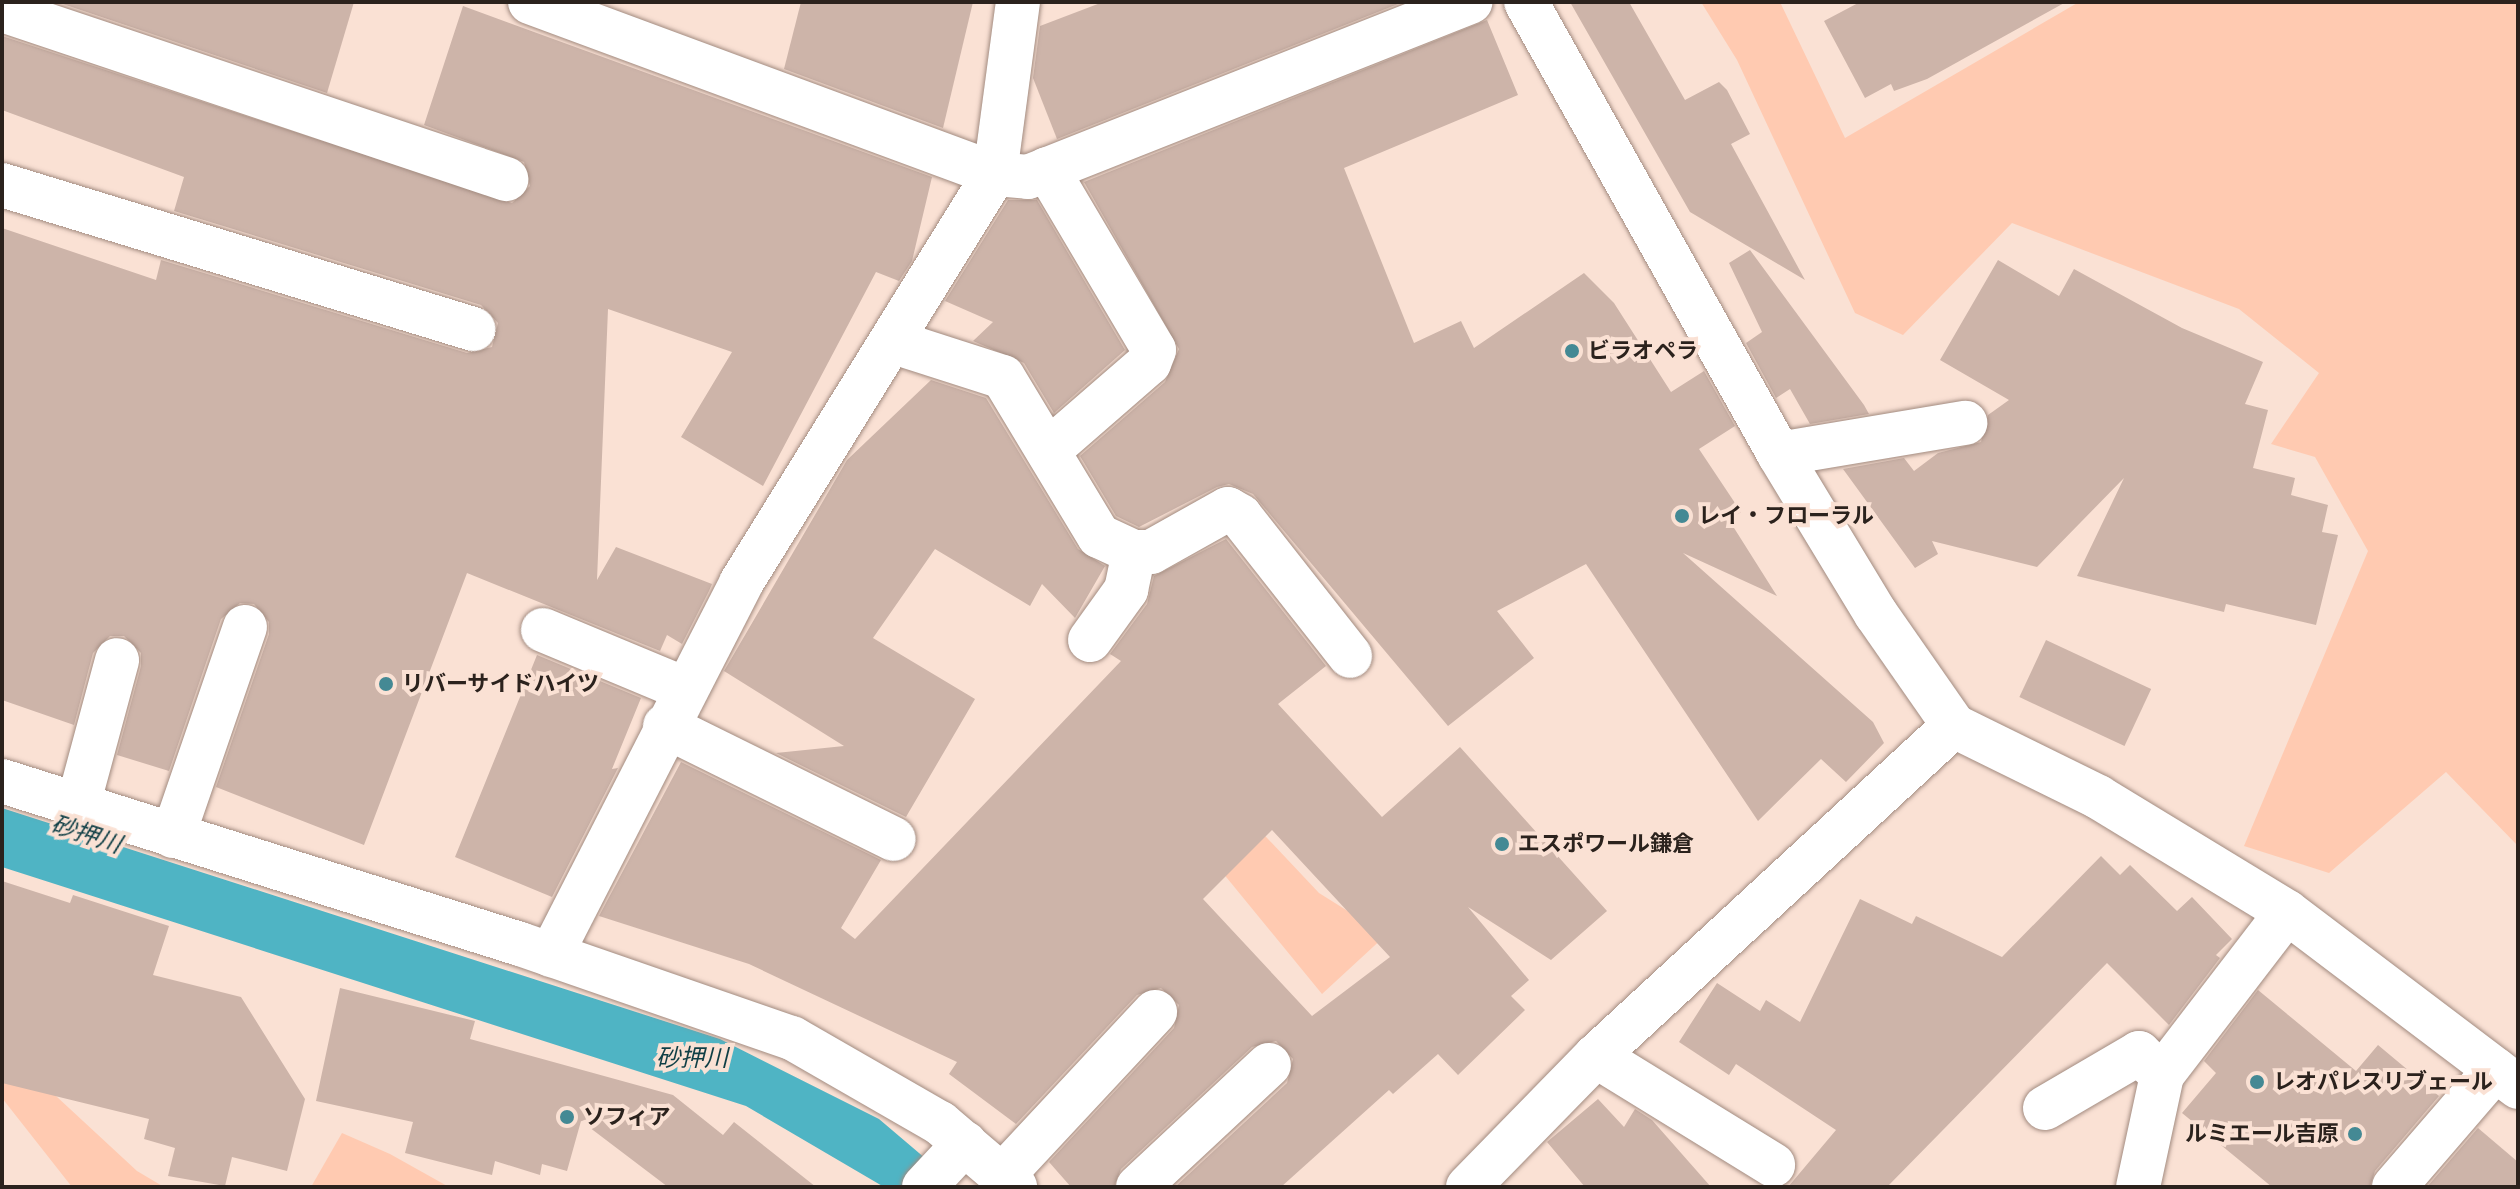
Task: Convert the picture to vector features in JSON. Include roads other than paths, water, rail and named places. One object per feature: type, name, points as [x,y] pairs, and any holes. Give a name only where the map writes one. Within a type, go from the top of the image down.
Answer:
[{"type":"street","points":[[530,2],[995,174],[1028,177],[1471,2]]},
{"type":"street","points":[[551,955],[675,708],[826,442],[894,342],[995,174],[1018,2]]},
{"type":"street","points":[[1526,2],[1779,454],[1876,614],[1954,726],[2098,797],[2287,912],[2507,1078],[2394,1187]]},
{"type":"street","points":[[2,10],[506,179]]},
{"type":"street","points":[[1047,169],[1154,350],[1149,363],[1050,449]]},
{"type":"street","points":[[2,185],[474,329]]},
{"type":"street","points":[[894,342],[1003,377],[1050,449],[1099,536],[1134,552],[1151,552],[1228,509],[1350,656]]},
{"type":"street","points":[[1779,454],[1965,423]]},
{"type":"street","points":[[1090,640],[1126,590],[1134,552]]},
{"type":"street","points":[[173,836],[245,627]]},
{"type":"street","points":[[543,630],[894,839]]},
{"type":"street","points":[[78,805],[117,660]]},
{"type":"street","points":[[1468,1187],[1596,1056],[1954,726]]},
{"type":"street","points":[[2,781],[551,955],[792,1038],[940,1123],[945,1164],[1009,1181],[1155,1012]]},
{"type":"street","points":[[2138,1187],[2146,1172],[2162,1075],[2287,912]]},
{"type":"street","points":[[2045,1108],[2139,1053],[2162,1075]]},
{"type":"street","points":[[1596,1056],[1773,1165]]},
{"type":"street","points":[[1138,1187],[1269,1065]]},
{"type":"water","name":"砂押川","points":[[2,808],[720,1039],[879,1119],[959,1187],[884,1187],[746,1106],[2,867]]},
{"type":"place","name":"ビラオペラ","points":[[1572,351]]},
{"type":"place","name":"レイ・フローラル","points":[[1682,516]]},
{"type":"place","name":"リバーサイドハイツ","points":[[386,684]]},
{"type":"place","name":"エスポワール鎌倉","points":[[1502,844]]},
{"type":"place","name":"レオパレスリブェール","points":[[2257,1082]]},
{"type":"place","name":"ソフィア","points":[[567,1117]]},
{"type":"place","name":"ルミエール吉原","points":[[2355,1134]]}]
